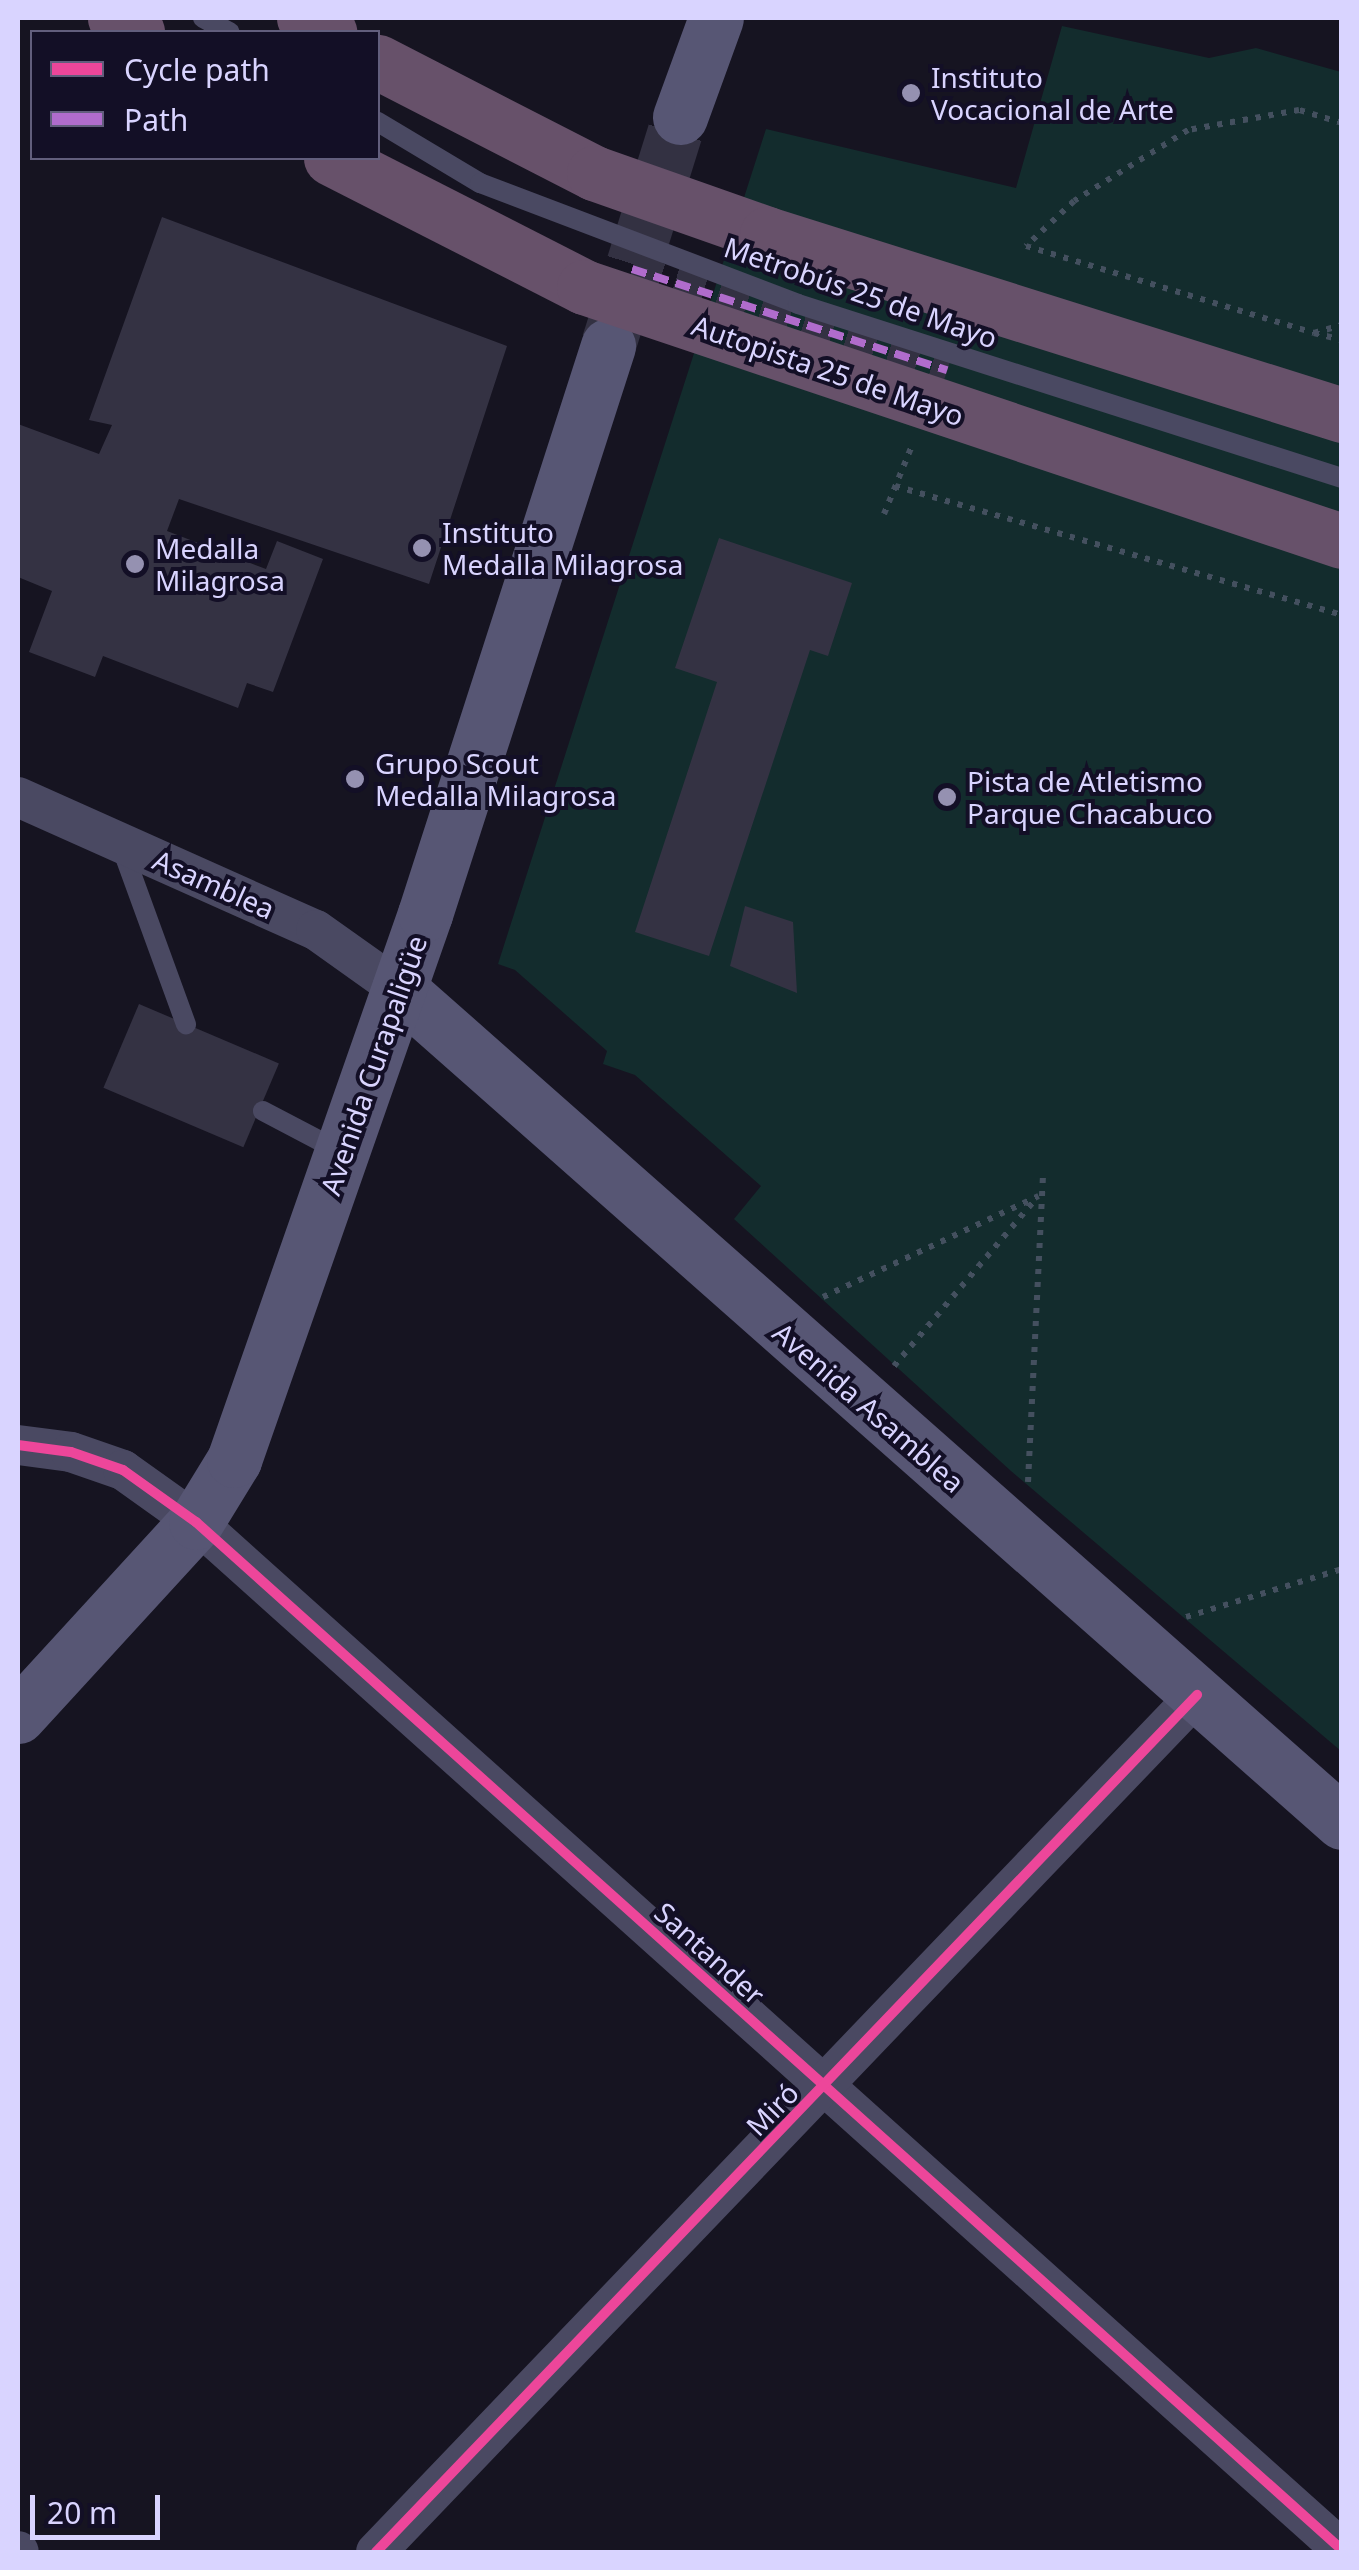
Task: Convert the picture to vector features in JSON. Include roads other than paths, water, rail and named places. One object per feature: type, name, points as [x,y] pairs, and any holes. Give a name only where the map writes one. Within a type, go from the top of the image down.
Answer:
[{"type":"highway","points":[[380,63],[594,173],[767,234],[1342,416]]},
{"type":"highway","name":"Autopista 25 de Mayo","points":[[335,160],[584,286],[1342,541]]},
{"type":"main road","points":[[680,117],[712,18]]},
{"type":"main road","name":"Avenida Curapaligüe","points":[[18,1716],[196,1522],[234,1460],[400,989],[608,346]]},
{"type":"main road","name":"Avenida Asamblea","points":[[400,989],[1342,1822]]},
{"type":"street","name":"Asamblea","points":[[18,797],[316,930],[400,989]]},
{"type":"street","name":"Santander","points":[[18,1445],[72,1452],[123,1470],[196,1522],[1342,2550]]},
{"type":"street","name":"Miró","points":[[376,2552],[1197,1695]]},
{"type":"lane","name":"Metrobús 25 de Mayo","points":[[380,123],[480,183],[798,304],[1342,478]]},
{"type":"lane","points":[[120,841],[186,1024]]},
{"type":"lane","points":[[262,1111],[343,1153]]},
{"type":"tunnel","points":[[609,343],[680,117]]},
{"type":"tunnel","points":[[632,269],[947,370]]},
{"type":"place","name":"Instituto Vocacional de Arte","points":[[911,93]]},
{"type":"place","name":"Instituto Medalla Milagrosa","points":[[422,548]]},
{"type":"place","name":"Medalla Milagrosa","points":[[135,564]]},
{"type":"place","name":"Grupo Scout Medalla Milagrosa","points":[[355,779]]},
{"type":"place","name":"Pista de Atletismo Parque Chacabuco","points":[[947,797]]}]
